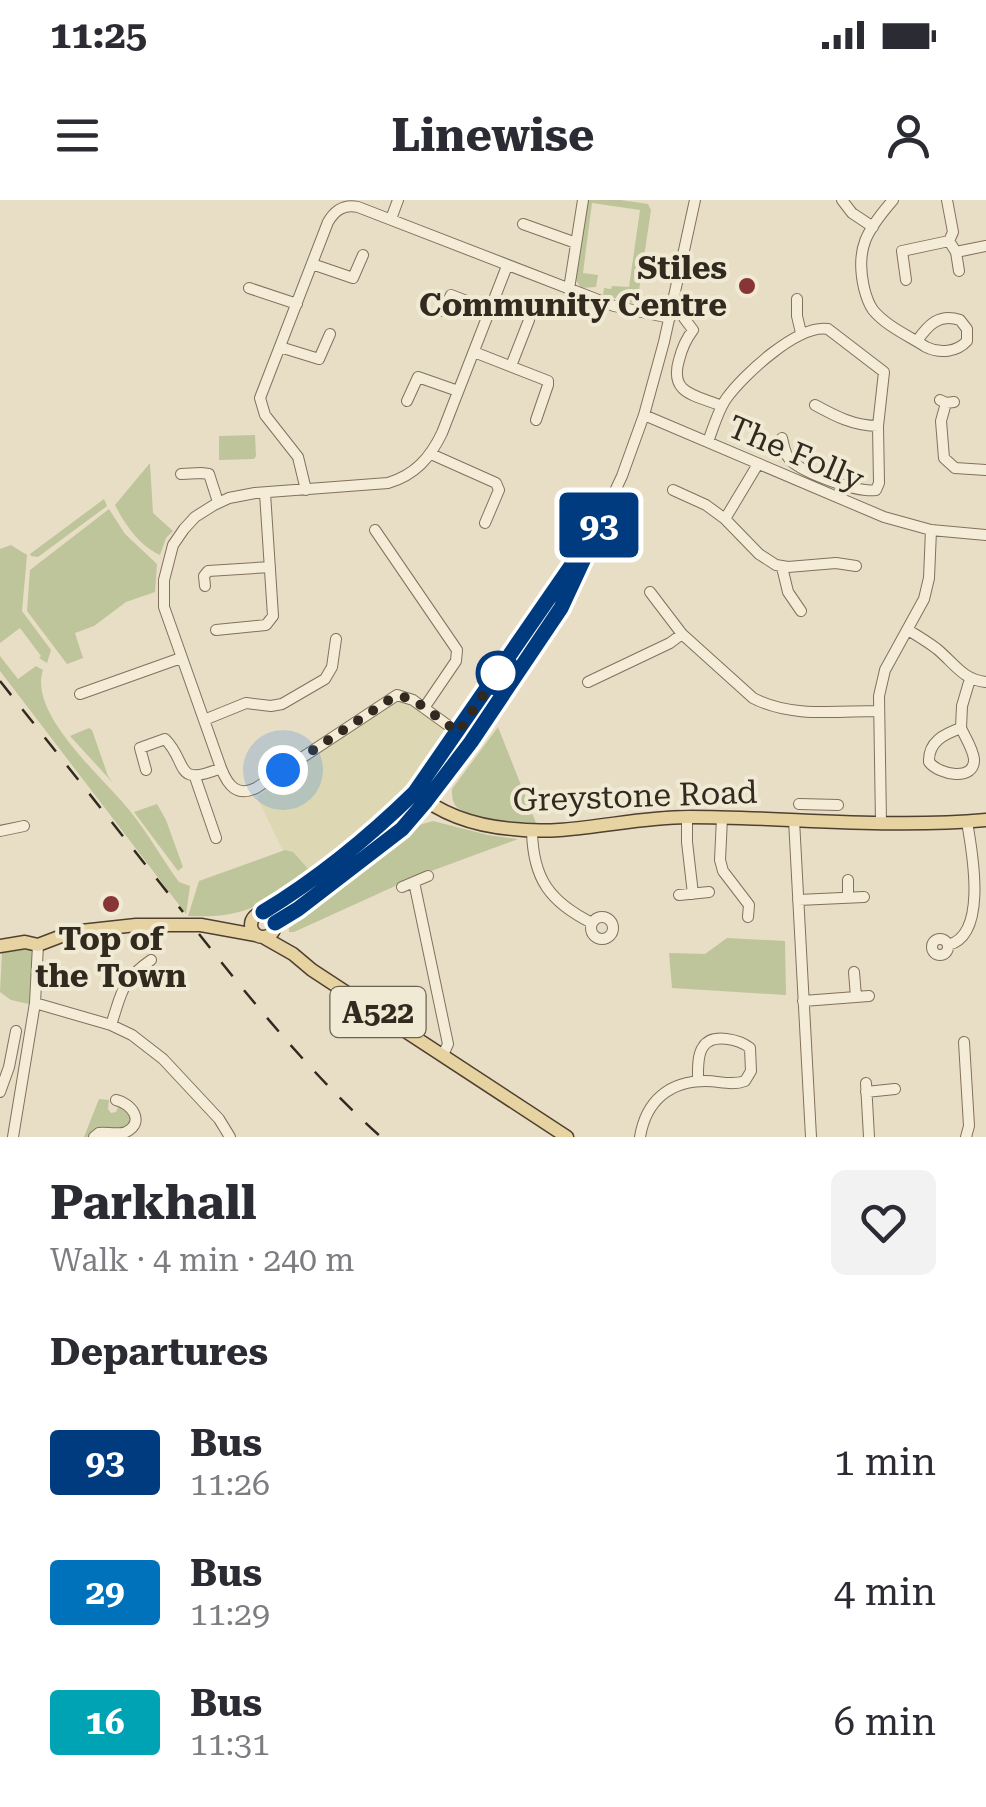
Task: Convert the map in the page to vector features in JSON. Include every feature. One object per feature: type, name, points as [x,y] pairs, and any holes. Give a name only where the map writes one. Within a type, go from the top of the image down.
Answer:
[{"type":"main road","name":"Greystone Road","points":[[421,796],[459,819],[532,831],[687,817],[881,823],[986,820]]},
{"type":"main road","points":[[421,796],[402,829],[275,925],[272,933],[260,936],[250,926],[259,914],[421,796]]},
{"type":"main road","name":"A522","points":[[221,928],[259,914],[270,915],[293,954]]},
{"type":"main road","name":"A522","points":[[0,946],[24,942],[38,945],[72,932],[158,924],[221,928],[260,936],[293,954],[567,1137]]},
{"type":"street","points":[[391,220],[398,200]]},
{"type":"street","points":[[569,289],[583,200]]},
{"type":"street","points":[[421,796],[471,742],[561,608],[600,524],[644,415],[695,200]]},
{"type":"street","points":[[842,200],[873,226]]},
{"type":"street","points":[[893,200],[863,244],[860,259],[867,300],[881,317],[918,341],[935,351],[953,350],[966,342],[968,331],[960,320],[944,318],[930,324],[918,341]]},
{"type":"street","points":[[947,200],[953,232],[949,241]]},
{"type":"street","points":[[306,490],[298,458],[260,405],[328,222],[337,210],[355,206],[614,306],[670,318]]},
{"type":"street","points":[[523,224],[576,243]]},
{"type":"street","points":[[949,241],[956,252],[959,271]]},
{"type":"street","points":[[906,280],[902,251],[949,241]]},
{"type":"street","points":[[956,252],[986,246]]},
{"type":"street","points":[[312,264],[353,278],[364,255]]},
{"type":"street","points":[[471,742],[407,696],[400,695],[391,697],[250,791],[233,789],[226,781],[181,658],[162,592],[173,546],[184,529],[218,502],[265,492],[373,486],[412,473],[431,454],[442,433],[507,266]]},
{"type":"street","points":[[249,288],[297,304]]},
{"type":"street","points":[[443,311],[450,296],[490,310]]},
{"type":"street","points":[[799,298],[796,310],[801,333]]},
{"type":"street","points":[[684,318],[692,330],[681,354],[676,382],[684,390],[722,406]]},
{"type":"street","points":[[511,366],[529,320]]},
{"type":"street","points":[[708,442],[722,406],[748,375],[801,333],[828,329],[882,370],[878,489],[854,488],[794,463],[786,453],[783,438]]},
{"type":"street","points":[[280,347],[319,359],[330,334]]},
{"type":"street","points":[[474,352],[548,382],[536,420]]},
{"type":"street","points":[[406,401],[418,377],[458,391]]},
{"type":"street","points":[[947,402],[942,421],[944,458],[955,468],[986,470]]},
{"type":"street","points":[[815,405],[862,426],[878,426]]},
{"type":"street","name":"The Folly","points":[[644,415],[884,518],[931,530],[986,534]]},
{"type":"street","points":[[431,454],[496,482],[499,490],[485,523]]},
{"type":"street","points":[[725,519],[758,464]]},
{"type":"street","points":[[181,474],[208,474],[218,502]]},
{"type":"street","points":[[674,489],[725,519],[759,554],[782,566],[857,566]]},
{"type":"street","points":[[216,630],[261,626],[272,620],[265,492]]},
{"type":"street","points":[[421,796],[458,732],[600,524]]},
{"type":"street","points":[[375,530],[457,650],[456,661],[424,708]]},
{"type":"street","points":[[881,823],[878,711],[885,670],[927,591],[931,530]]},
{"type":"street","points":[[782,566],[785,583],[800,606]]},
{"type":"street","points":[[204,586],[204,574],[208,571],[270,568]]},
{"type":"street","points":[[650,592],[682,634],[748,695],[766,705],[789,710],[878,711]]},
{"type":"street","points":[[908,630],[940,650],[970,679],[986,682]]},
{"type":"street","points":[[588,682],[682,634]]},
{"type":"street","points":[[204,720],[246,703],[282,704],[325,679],[332,670],[336,639]]},
{"type":"street","points":[[80,694],[181,658]]},
{"type":"street","points":[[961,728],[941,737],[931,748],[928,760],[936,770],[961,773],[973,766],[973,756],[961,728],[970,679]]},
{"type":"street","points":[[146,770],[140,748],[165,739],[170,742],[183,769],[195,777],[216,838]]},
{"type":"street","points":[[195,777],[221,768]]},
{"type":"street","points":[[799,804],[838,804]]},
{"type":"street","points":[[819,804],[819,821]]},
{"type":"street","points":[[687,817],[693,894]]},
{"type":"street","points":[[722,818],[720,860],[723,871],[749,905],[748,917]]},
{"type":"street","points":[[794,820],[811,1137]]},
{"type":"street","points":[[948,945],[964,942],[976,934],[984,908],[966,822]]},
{"type":"street","points":[[0,831],[24,826]]},
{"type":"street","points":[[532,831],[536,860],[550,893],[564,908],[592,923]]},
{"type":"street","points":[[428,876],[408,885],[448,1044],[443,1054]]},
{"type":"street","points":[[848,880],[848,897]]},
{"type":"street","points":[[679,896],[709,892]]},
{"type":"street","points":[[798,900],[864,897]]},
{"type":"street","points":[[13,1137],[35,1004],[38,945]]},
{"type":"street","points":[[111,1025],[127,981],[151,960]]},
{"type":"street","points":[[854,972],[856,997]]},
{"type":"street","points":[[802,1001],[869,996]]},
{"type":"street","points":[[35,1004],[111,1025],[132,1035],[163,1059],[219,1118],[230,1137]]},
{"type":"street","points":[[0,1092],[10,1067],[10,1035]]},
{"type":"street","points":[[640,1137],[644,1118],[654,1102],[673,1088],[698,1081],[745,1081],[751,1071],[750,1048],[734,1039],[706,1043],[698,1081]]},
{"type":"street","points":[[964,1042],[969,1121],[966,1137]]},
{"type":"street","points":[[869,1137],[866,1087],[895,1089]]},
{"type":"street","points":[[94,1137],[99,1132],[124,1132],[132,1128],[132,1108],[116,1100]]},
{"type":"shaded area","points":[[396,697],[408,700],[446,733],[399,794],[334,853],[297,880],[257,797]]},
{"type":"green space","points":[[587,200],[648,204],[651,210],[637,304],[603,295],[604,288],[629,287],[640,210],[592,203],[583,273],[598,275],[596,287],[581,288],[574,277]]},
{"type":"green space","points":[[255,435],[254,459],[219,460],[219,436]]},
{"type":"green space","points":[[150,463],[153,513],[173,531],[160,555],[134,534],[115,505]]},
{"type":"green space","points":[[104,499],[107,506],[38,557],[31,556],[30,554]]},
{"type":"green space","points":[[109,509],[125,534],[157,564],[155,592],[126,602],[94,626],[75,633],[83,658],[67,664],[27,611],[30,570]]},
{"type":"green space","points":[[11,545],[27,555],[22,611],[51,650],[47,663],[39,658],[20,628],[0,643],[0,549]]},
{"type":"green space","points":[[574,569],[542,629],[471,726],[470,723]]},
{"type":"green space","points":[[0,656],[18,679],[36,666],[43,670],[41,688],[57,726],[137,819],[179,882],[190,886],[186,914],[0,671]]},
{"type":"green space","points":[[498,727],[536,823],[480,817],[454,803],[452,789]]},
{"type":"green space","points":[[92,730],[113,783],[70,736]]},
{"type":"green space","points":[[157,804],[183,867],[178,871],[134,812]]},
{"type":"green space","points":[[433,821],[518,839],[415,877],[289,932],[289,928],[419,825]]},
{"type":"green space","points":[[285,850],[293,852],[310,871],[254,907],[225,915],[188,916],[199,881]]},
{"type":"green space","points":[[727,938],[785,941],[786,995],[672,988],[669,953],[705,954]]},
{"type":"green space","points":[[28,949],[34,954],[29,1004],[11,1000],[0,992],[2,953]]},
{"type":"green space","points":[[99,1099],[109,1100],[111,1113],[119,1105],[132,1116],[130,1122],[122,1129],[99,1127],[90,1137],[84,1137]]},
{"type":"railway","points":[[0,681],[183,912]]},
{"type":"railway","points":[[199,934],[308,1065],[381,1137]]},
{"type":"bus line","name":"93","points":[[263,912],[380,827],[415,792],[600,524],[561,608],[471,742],[426,801],[402,829],[275,923]]},
{"type":"place","name":"Stiles Community Centre","points":[[747,286]]},
{"type":"place","name":"Top of the Town","points":[[111,904]]},
{"type":"route","points":[[283,770],[395,696],[411,698],[458,732],[498,673]]}]
